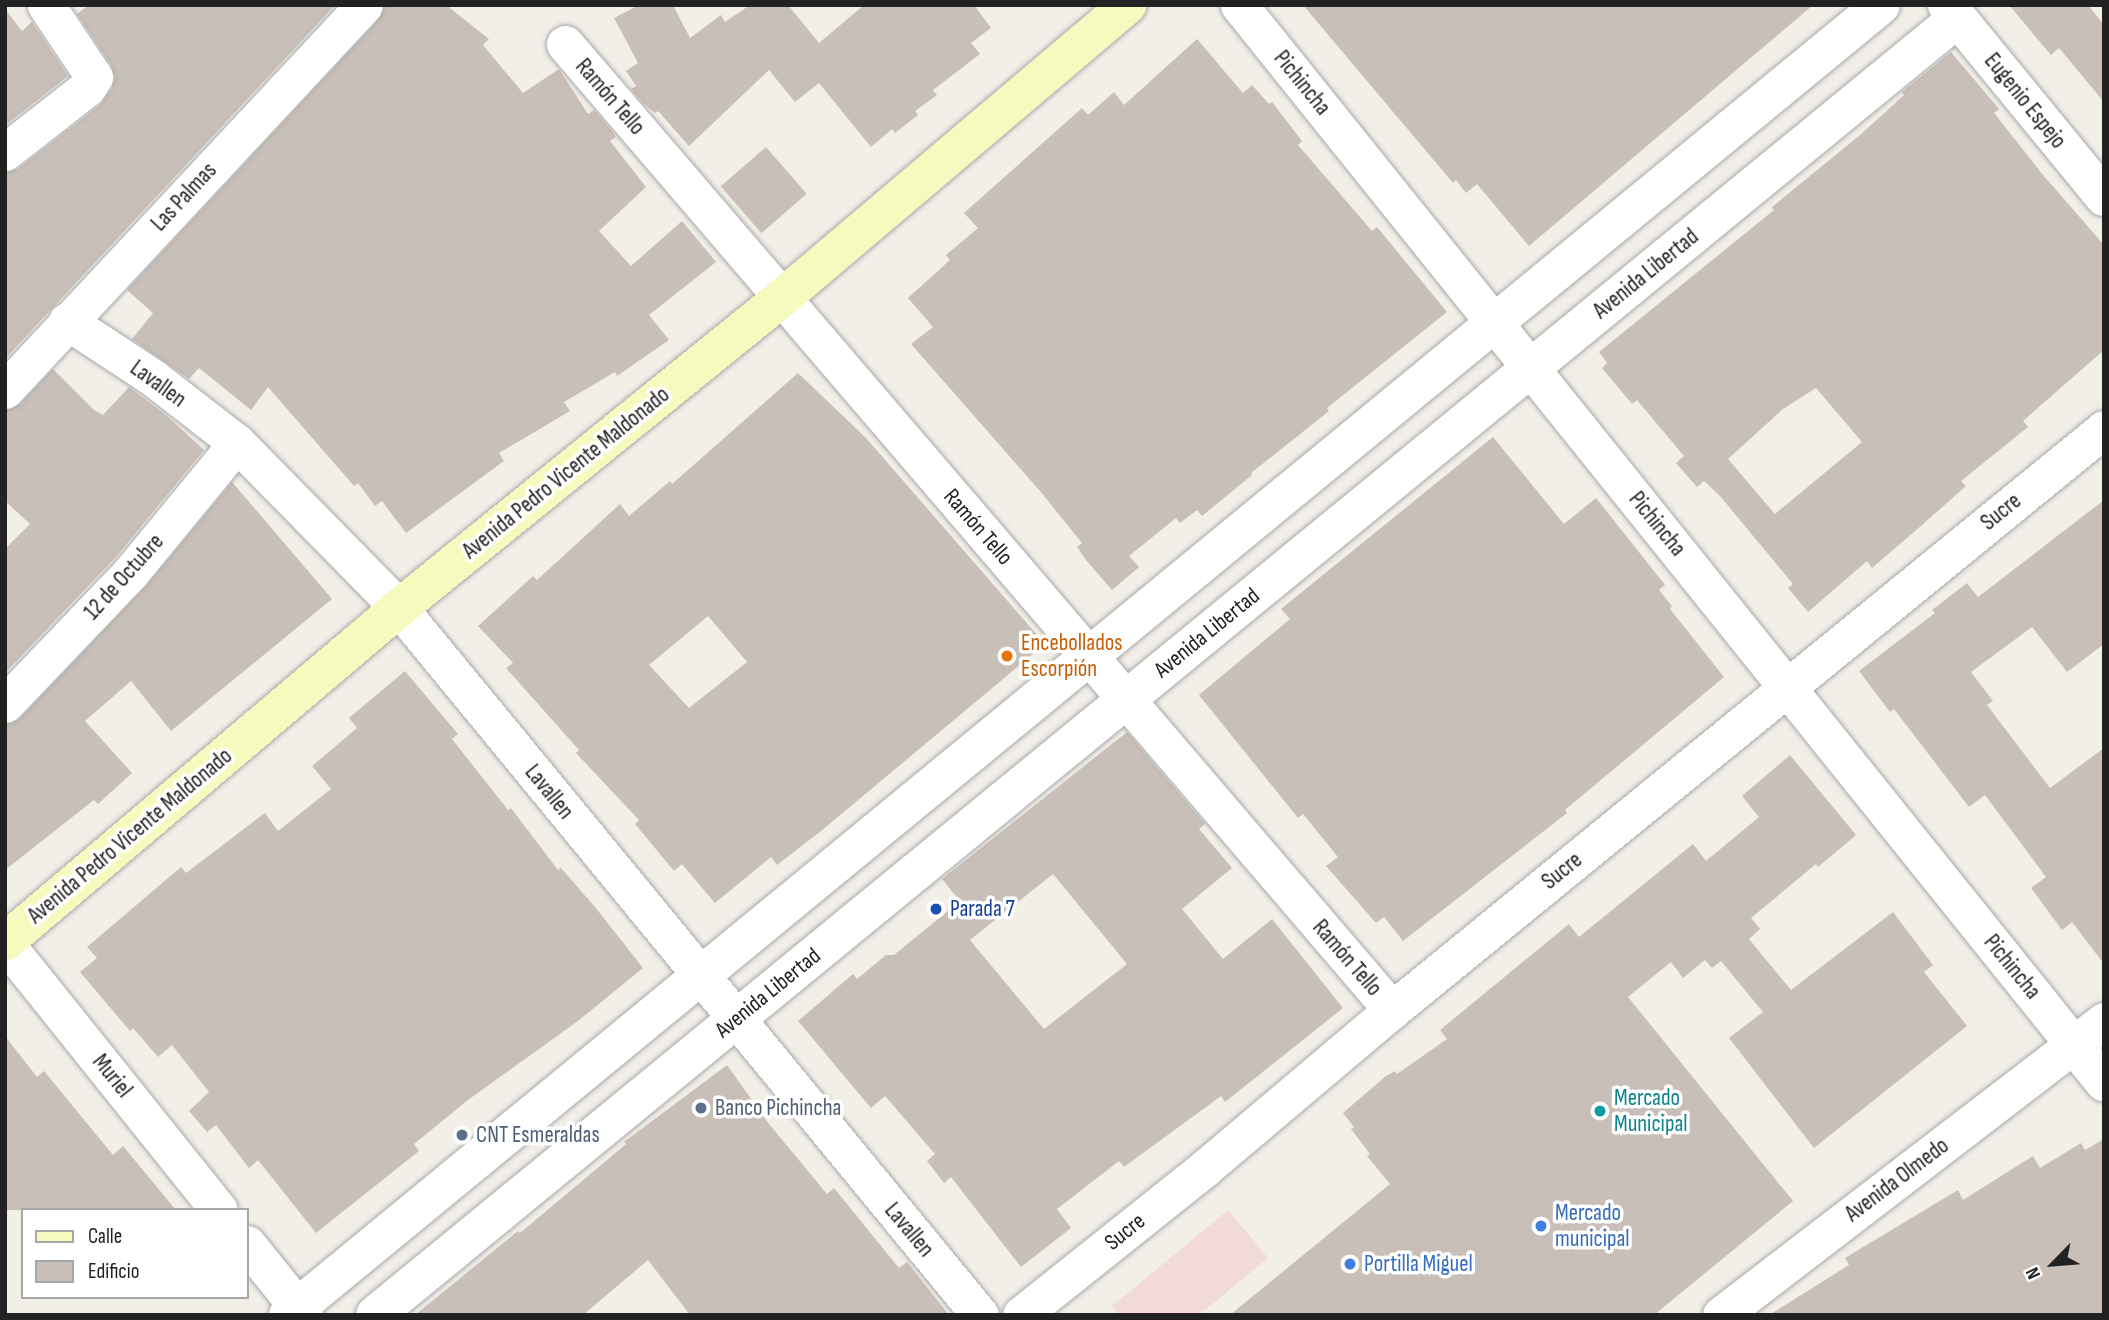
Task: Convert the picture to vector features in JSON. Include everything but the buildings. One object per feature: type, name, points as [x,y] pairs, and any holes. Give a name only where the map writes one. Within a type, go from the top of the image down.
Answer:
[{"type":"main road","name":"Avenida Pedro Vicente Maldonado","points":[[5,943],[398,608],[782,298],[1127,5]]},
{"type":"street","name":"Las Palmas","points":[[5,390],[364,5]]},
{"type":"street","name":"Pichincha","points":[[1239,5],[2074,1045]]},
{"type":"street","points":[[248,1245],[297,1312],[699,977],[1881,5]]},
{"type":"street","points":[[5,152],[87,88],[94,77],[49,6]]},
{"type":"street","name":"Eugenio Espejo","points":[[1960,10],[2104,198]]},
{"type":"street","name":"Avenida Libertad","points":[[375,1315],[1531,368],[1960,10]]},
{"type":"street","name":"Ramón Tello","points":[[565,44],[1392,1010]]},
{"type":"street","name":"Lavallen","points":[[67,321],[152,377],[237,443],[398,608],[699,977],[980,1315]]},
{"type":"street","name":"Sucre","points":[[1021,1315],[1205,1168],[1392,1010],[1787,685],[2104,429]]},
{"type":"street","name":"12 de Octubre","points":[[5,704],[131,572],[237,443]]},
{"type":"street","name":"Muriel","points":[[5,943],[217,1208]]},
{"type":"street","name":"Avenida Olmedo","points":[[1721,1315],[2104,1021]]},
{"type":"street","points":[[2074,1045],[2104,1082]]},
{"type":"shaded area","points":[[1228,1210],[1268,1258],[1199,1315],[1119,1315],[1112,1306]]},
{"type":"place","name":"Encebollados Escorpión","points":[[1007,656]]},
{"type":"place","name":"Parada 7","points":[[936,909]]},
{"type":"place","name":"Banco Pichincha","points":[[701,1108]]},
{"type":"place","name":"Mercado Municipal","points":[[1600,1111]]},
{"type":"place","name":"CNT Esmeraldas","points":[[462,1135]]},
{"type":"place","name":"Mercado municipal","points":[[1541,1226]]},
{"type":"place","name":"Portilla Miguel","points":[[1350,1264]]}]
